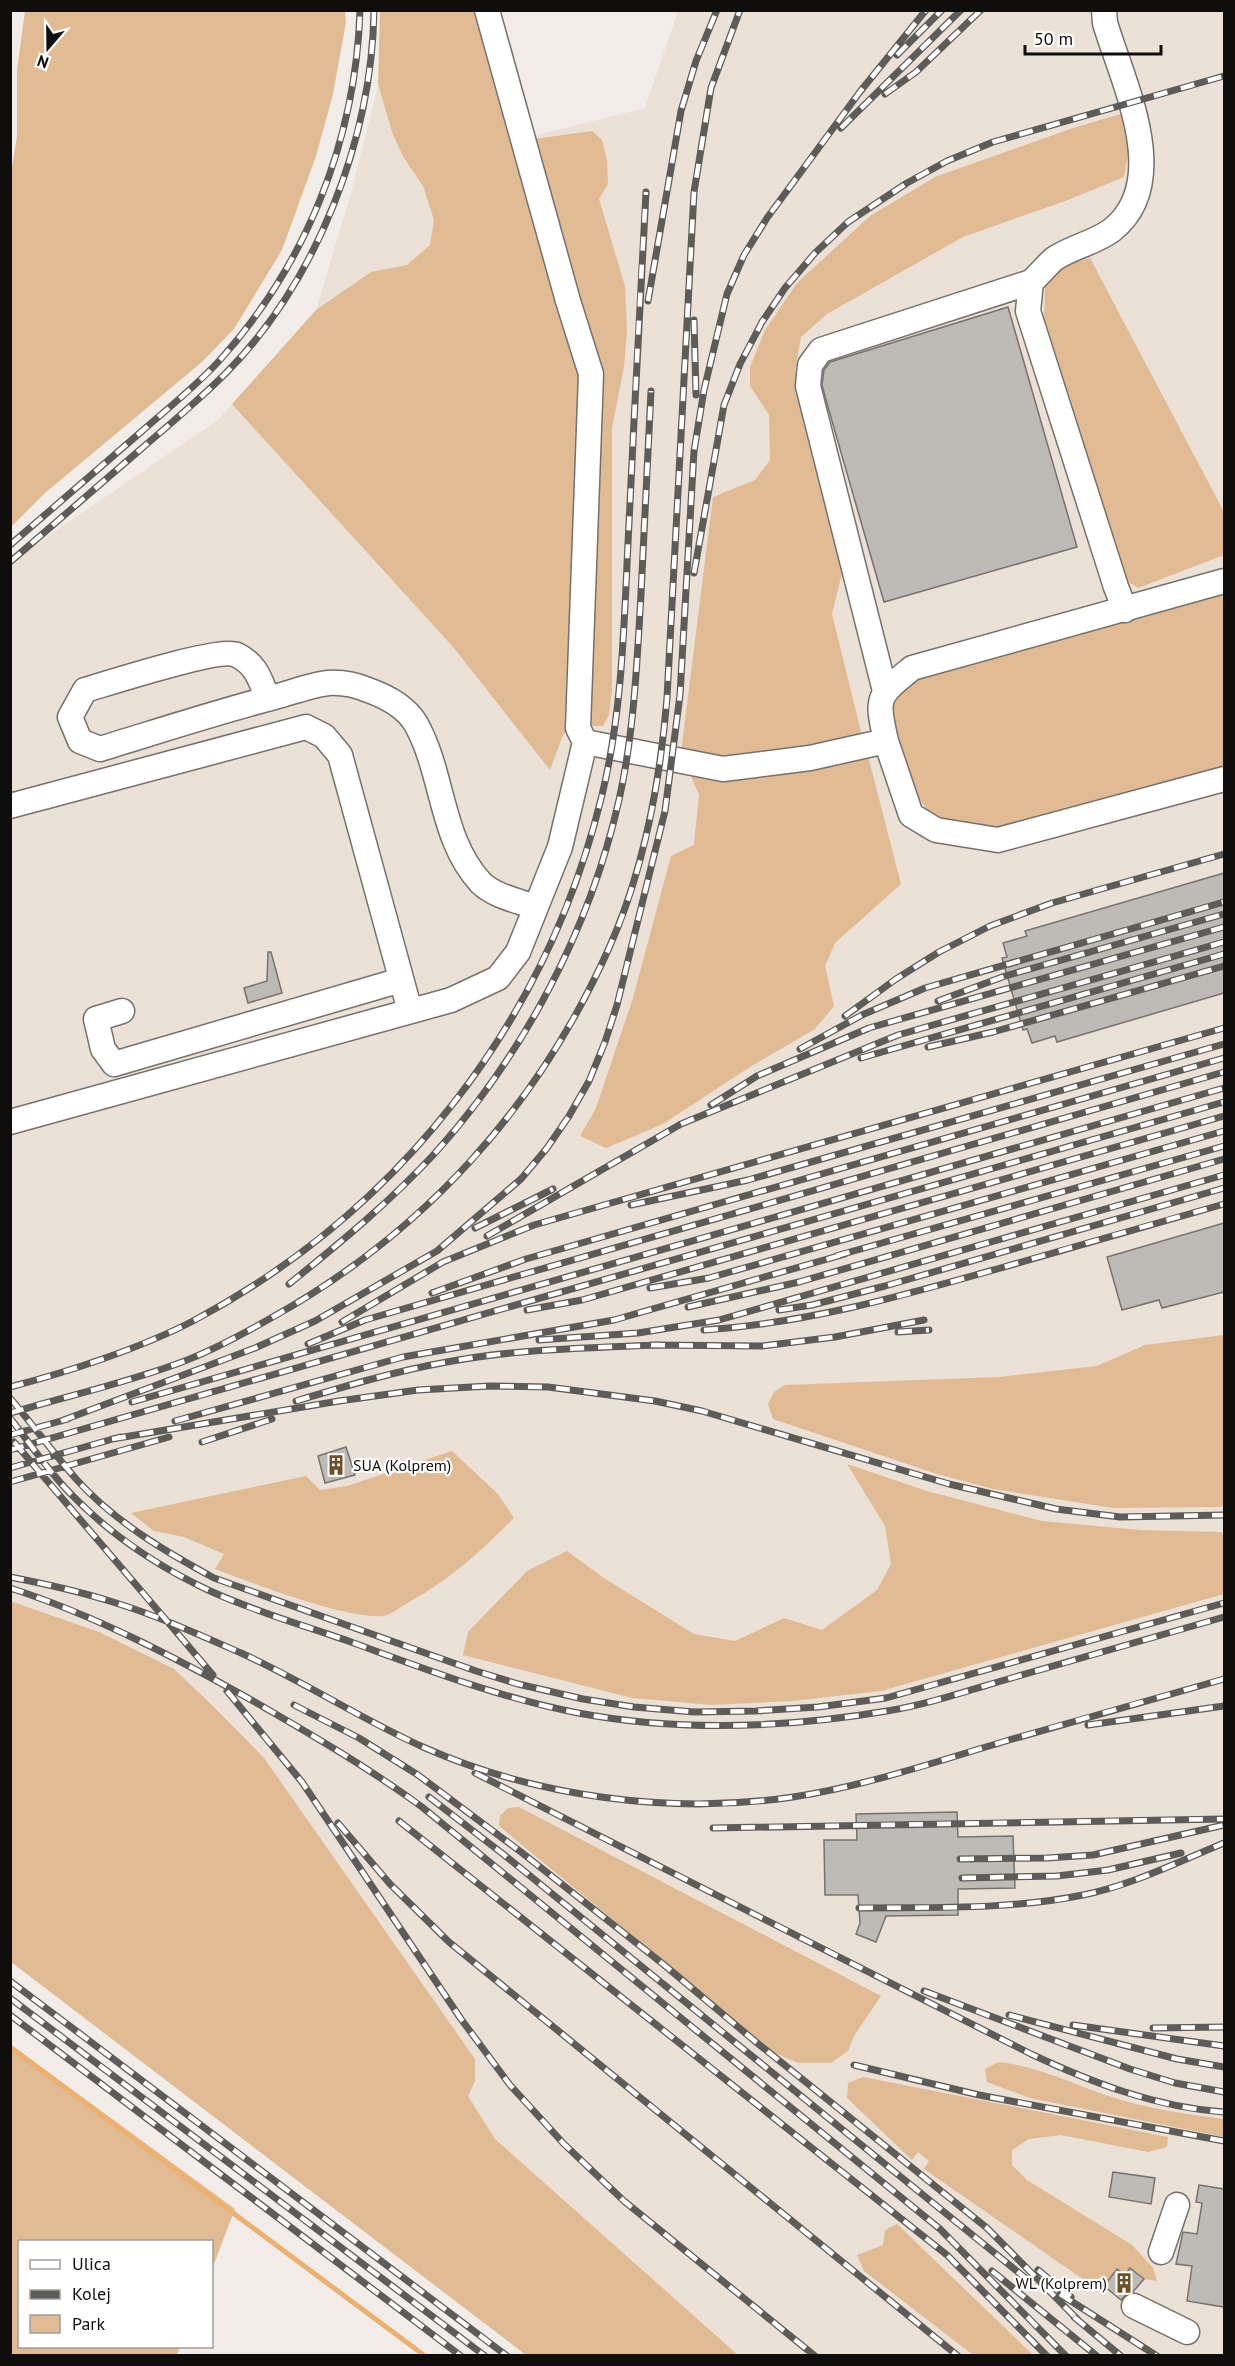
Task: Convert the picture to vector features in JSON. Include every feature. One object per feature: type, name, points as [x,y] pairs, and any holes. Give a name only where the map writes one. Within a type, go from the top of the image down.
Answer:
[{"type":"lane","points":[[10,1122],[451,1000],[498,978],[518,952],[560,848],[585,742],[578,728],[591,374],[568,301],[487,10]]},
{"type":"lane","points":[[1104,10],[1105,23],[1137,123],[1143,173],[1136,202],[1112,230],[1055,259],[1031,282],[821,350],[810,365],[808,387],[885,691],[879,710],[886,741],[911,815],[936,830],[998,840],[1224,779]]},
{"type":"lane","points":[[1031,282],[1028,311],[1125,610]]},
{"type":"lane","points":[[885,691],[912,668],[1224,581]]},
{"type":"lane","points":[[268,699],[253,666],[234,654],[204,657],[85,690],[70,717],[80,741],[100,749],[329,683],[355,685],[378,693],[397,705],[415,722],[452,833],[465,861],[483,885],[504,896],[535,907]]},
{"type":"lane","points":[[10,806],[306,727],[324,736],[340,755],[410,1011]]},
{"type":"lane","points":[[585,742],[723,769],[810,758],[886,741]]},
{"type":"lane","points":[[122,1011],[96,1019],[103,1049],[114,1064],[401,980]]},
{"type":"lane","points":[[1161,2252],[1177,2205]]},
{"type":"lane","points":[[1134,2306],[1187,2332]]},
{"type":"shaded area","points":[[397,11],[485,11],[521,139],[645,108],[678,11],[1224,11],[1224,2355],[738,2355],[495,2139],[414,2011],[11,1667],[10,568],[26,551],[218,420],[316,310],[351,193]]},
{"type":"green space","points":[[345,10],[346,22],[333,94],[316,156],[282,250],[234,329],[202,362],[45,493],[11,527],[10,180],[17,136],[17,70],[25,11]]},
{"type":"green space","points":[[380,11],[475,11],[520,141],[592,131],[602,140],[607,160],[608,184],[599,199],[625,286],[627,331],[624,367],[612,428],[612,690],[609,715],[603,726],[571,726],[563,735],[550,770],[454,648],[232,404],[316,310],[371,272],[407,265],[430,245],[434,220],[423,186],[404,158],[393,135],[378,84]]},
{"type":"green space","points":[[1124,113],[1130,145],[1124,177],[1068,200],[963,237],[827,314],[801,337],[795,371],[845,561],[832,614],[862,736],[724,763],[681,753],[713,497],[755,480],[770,460],[769,415],[750,386],[750,367],[765,330],[797,283],[870,216],[935,177],[1073,128]]},
{"type":"green space","points":[[1090,258],[1224,512],[1224,555],[1138,588],[1127,581],[1120,568],[1044,325],[1045,283],[1055,273]]},
{"type":"green space","points":[[1224,592],[1224,770],[1002,830],[932,816],[918,798],[910,778],[891,709],[895,695],[919,674]]},
{"type":"green space","points":[[867,752],[901,884],[835,943],[825,966],[834,1006],[815,1029],[750,1067],[663,1124],[606,1148],[580,1136],[596,1108],[633,998],[671,856],[694,845],[699,795],[690,774]]},
{"type":"green space","points":[[1224,1335],[1224,1506],[1218,1507],[1113,1508],[993,1489],[937,1474],[773,1419],[768,1404],[774,1392],[785,1385],[999,1377],[1097,1366],[1145,1345]]},
{"type":"green space","points":[[452,1451],[498,1494],[514,1518],[478,1553],[453,1573],[387,1615],[372,1616],[328,1608],[215,1569],[224,1554],[184,1537],[154,1531],[131,1513],[306,1476],[320,1490],[347,1486]]},
{"type":"green space","points":[[847,1464],[927,1491],[1042,1521],[1140,1530],[1221,1532],[1224,1535],[1224,1594],[881,1691],[793,1701],[712,1705],[632,1698],[463,1655],[468,1632],[527,1571],[567,1551],[604,1578],[694,1634],[735,1641],[784,1618],[822,1630],[877,1590],[891,1564],[885,1526]]},
{"type":"green space","points":[[10,1601],[99,1632],[174,1669],[264,1758],[475,2059],[475,2081],[468,2096],[495,2139],[738,2355],[526,2355],[11,1962]]},
{"type":"green space","points":[[519,1807],[881,1996],[854,2036],[848,2051],[831,2063],[798,2063],[775,2053],[499,1826],[500,1816],[508,1808]]},
{"type":"green space","points":[[10,2044],[235,2209],[213,2266],[213,2240],[18,2240],[18,2348],[180,2348],[177,2355],[11,2355]]},
{"type":"green space","points":[[998,2062],[1028,2067],[1140,2105],[1224,2119],[1224,2137],[1030,2098],[987,2082],[985,2069]]},
{"type":"green space","points":[[863,2077],[1168,2137],[1167,2147],[1148,2152],[1061,2135],[1029,2139],[1012,2150],[1012,2165],[1027,2180],[1132,2245],[1153,2268],[1157,2281],[1144,2279],[1130,2268],[1125,2275],[1117,2269],[1104,2286],[1087,2282],[924,2169],[929,2161],[918,2152],[912,2160],[847,2098],[848,2083]]},
{"type":"green space","points":[[897,2224],[1033,2355],[973,2355],[864,2271],[857,2255],[883,2245],[885,2230]]},
{"type":"building","points":[[1008,307],[1077,547],[884,602],[822,385],[824,370],[830,362]]},
{"type":"building","points":[[1224,873],[1224,993],[1057,1042],[1055,1036],[1032,1043],[1027,1029],[1023,1030],[1002,958],[1007,957],[1003,943],[1027,936],[1025,931]]},
{"type":"building","points":[[268,952],[271,952],[282,993],[248,1003],[244,988],[267,981]]},
{"type":"building","points":[[1224,1223],[1224,1292],[1162,1308],[1159,1300],[1122,1310],[1107,1257]]},
{"type":"building","name":"SUA (Kolprem)","points":[[346,1447],[355,1475],[325,1483],[318,1456]]},
{"type":"building","points":[[957,1812],[958,1837],[1013,1836],[1015,1888],[958,1889],[958,1915],[886,1916],[876,1942],[856,1934],[860,1923],[858,1895],[825,1895],[824,1840],[857,1840],[856,1814]]},
{"type":"building","points":[[1113,2172],[1155,2178],[1151,2204],[1109,2197]]},
{"type":"building","points":[[1199,2185],[1224,2189],[1224,2307],[1187,2301],[1192,2266],[1176,2264],[1183,2232],[1197,2234],[1202,2203],[1196,2202]]},
{"type":"building","name":"WL (Kolprem)","points":[[1130,2268],[1144,2279],[1133,2292],[1121,2300],[1104,2286],[1117,2269],[1125,2275]]},
{"type":"waterway","points":[[10,2047],[425,2356]]},
{"type":"railway","points":[[10,545],[210,371],[250,324],[277,284],[301,242],[321,198],[337,153],[349,106],[360,10]]},
{"type":"railway","points":[[10,562],[216,383],[258,336],[287,296],[312,252],[333,205],[350,157],[363,108],[371,59],[374,10]]},
{"type":"railway","points":[[648,301],[681,111],[696,61],[717,10]]},
{"type":"railway","points":[[10,1413],[161,1370],[194,1357],[250,1330],[327,1284],[378,1247],[426,1206],[471,1161],[511,1113],[548,1061],[580,1006],[609,948],[632,888],[655,794],[667,698],[694,192],[711,88],[740,10]]},
{"type":"railway","points":[[61,1421],[255,1348],[315,1321],[437,1251],[521,1179],[547,1148],[569,1116],[589,1081],[617,1005],[665,811],[680,695],[694,451],[704,390],[727,294],[744,255],[767,218],[859,93],[926,10]]},
{"type":"railway","points":[[897,55],[942,10]]},
{"type":"railway","points":[[841,128],[961,10]]},
{"type":"railway","points":[[885,94],[916,72],[981,10]]},
{"type":"railway","points":[[694,573],[724,405],[740,364],[762,322],[785,288],[815,253],[848,222],[907,183],[947,161],[993,142],[1224,76]]},
{"type":"railway","points":[[10,1387],[104,1358],[173,1331],[268,1276],[336,1224],[399,1166],[454,1102],[503,1032],[544,957],[577,878],[602,795],[614,733],[623,638],[646,192]]},
{"type":"railway","points":[[694,320],[696,395]]},
{"type":"railway","points":[[289,1284],[401,1188],[468,1114],[498,1074],[550,988],[591,896],[619,800],[631,724],[640,620],[651,391]]},
{"type":"railway","points":[[845,1016],[896,979],[939,952],[990,926],[1052,903],[1224,854]]},
{"type":"railway","points":[[800,1049],[862,1015],[925,988],[1224,902]]},
{"type":"railway","points":[[938,1001],[1005,976],[1224,914]]},
{"type":"railway","points":[[711,1105],[757,1076],[869,1028],[1224,927]]},
{"type":"railway","points":[[487,1236],[681,1124],[898,1035],[1224,942]]},
{"type":"railway","points":[[861,1058],[1224,954]]},
{"type":"railway","points":[[928,1047],[993,1032],[1224,966]]},
{"type":"railway","points":[[342,1322],[443,1262],[534,1225],[1224,1028]]},
{"type":"railway","points":[[631,1205],[748,1180],[1224,1044]]},
{"type":"railway","points":[[432,1293],[526,1259],[1224,1058]]},
{"type":"railway","points":[[308,1344],[365,1320],[1224,1072]]},
{"type":"railway","points":[[132,1402],[1224,1088]]},
{"type":"railway","points":[[10,1450],[1224,1102]]},
{"type":"railway","points":[[527,1310],[582,1300],[1224,1116]]},
{"type":"railway","points":[[650,1288],[709,1278],[1224,1131]]},
{"type":"railway","points":[[836,1256],[1224,1146]]},
{"type":"railway","points":[[688,1307],[799,1282],[1224,1159]]},
{"type":"railway","points":[[539,1340],[638,1333],[719,1320],[1224,1175]]},
{"type":"railway","points":[[779,1310],[812,1305],[885,1286],[1224,1188]]},
{"type":"railway","points":[[475,1228],[553,1189]]},
{"type":"railway","points":[[704,1330],[742,1327],[816,1315],[888,1299],[1224,1204]]},
{"type":"railway","points":[[175,1421],[403,1357],[614,1320],[845,1254]]},
{"type":"railway","points":[[651,1345],[762,1346],[835,1337],[924,1320]]},
{"type":"railway","points":[[898,1332],[929,1330]]},
{"type":"railway","points":[[296,1401],[390,1374],[473,1358],[552,1350],[657,1345]]},
{"type":"railway","points":[[112,1439],[418,1390],[490,1386],[548,1387],[655,1401],[702,1411],[949,1484],[1056,1509],[1120,1517],[1224,1515]]},
{"type":"railway","points":[[10,1398],[60,1460],[92,1495],[124,1523],[214,1578],[476,1671],[518,1684],[583,1699],[634,1707],[694,1712],[818,1707],[886,1698],[1224,1603]]},
{"type":"railway","points":[[10,1418],[53,1474],[83,1506],[133,1547],[189,1581],[260,1611],[463,1682],[578,1713],[655,1723],[732,1726],[849,1717],[935,1700],[1224,1617]]},
{"type":"railway","points":[[10,1435],[68,1419]]},
{"type":"railway","points":[[202,1442],[272,1419]]},
{"type":"railway","points":[[10,1468],[120,1437]]},
{"type":"railway","points":[[10,1482],[169,1437]]},
{"type":"railway","points":[[14,1442],[213,1675]]},
{"type":"railway","points":[[10,1577],[103,1599],[179,1626],[264,1664],[400,1736],[466,1764],[558,1790],[605,1798],[652,1802],[700,1804],[747,1802],[793,1797],[848,1786],[1224,1679]]},
{"type":"railway","points":[[10,1588],[74,1611],[196,1670],[319,1739],[422,1807],[940,2229],[1066,2356]]},
{"type":"railway","points":[[227,1691],[302,1782],[461,2019],[510,2085],[564,2144],[624,2201],[815,2356]]},
{"type":"railway","points":[[294,1705],[359,1738],[418,1775],[521,1852],[663,1964],[987,2228],[1079,2321]]},
{"type":"railway","points":[[1088,1725],[1224,1706]]},
{"type":"railway","points":[[475,1773],[1054,2065],[1101,2084],[1149,2099],[1173,2105],[1224,2112]]},
{"type":"railway","points":[[429,1797],[503,1854],[1029,2281]]},
{"type":"railway","points":[[713,1828],[1224,1819]]},
{"type":"railway","points":[[399,1821],[947,2255],[1047,2356]]},
{"type":"railway","points":[[338,1823],[390,1884],[449,1942],[958,2356]]},
{"type":"railway","points":[[960,1859],[1093,1855],[1224,1825]]},
{"type":"railway","points":[[859,1908],[999,1905],[1055,1900],[1101,1891],[1137,1879],[1224,1843]]},
{"type":"railway","points":[[962,1878],[1057,1876],[1108,1870],[1181,1853]]},
{"type":"railway","points":[[10,1981],[507,2356]]},
{"type":"railway","points":[[924,1991],[1130,2069],[1175,2083],[1224,2092]]},
{"type":"railway","points":[[10,1998],[485,2356]]},
{"type":"railway","points":[[10,2015],[461,2356]]},
{"type":"railway","points":[[1009,2015],[1177,2059],[1224,2067]]},
{"type":"railway","points":[[1073,2025],[1224,2046]]},
{"type":"railway","points":[[1153,2028],[1224,2027]]},
{"type":"railway","points":[[854,2065],[979,2095],[1224,2141]]},
{"type":"railway","points":[[1038,2270],[1071,2297]]},
{"type":"railway","points":[[992,2271],[1097,2356]]},
{"type":"railway","points":[[1060,2294],[1157,2356]]},
{"type":"railway","points":[[1074,2317],[1121,2356]]},
{"type":"place","name":"SUA (Kolprem)","points":[[336,1465]]},
{"type":"place","name":"WL (Kolprem)","points":[[1124,2283]]}]
